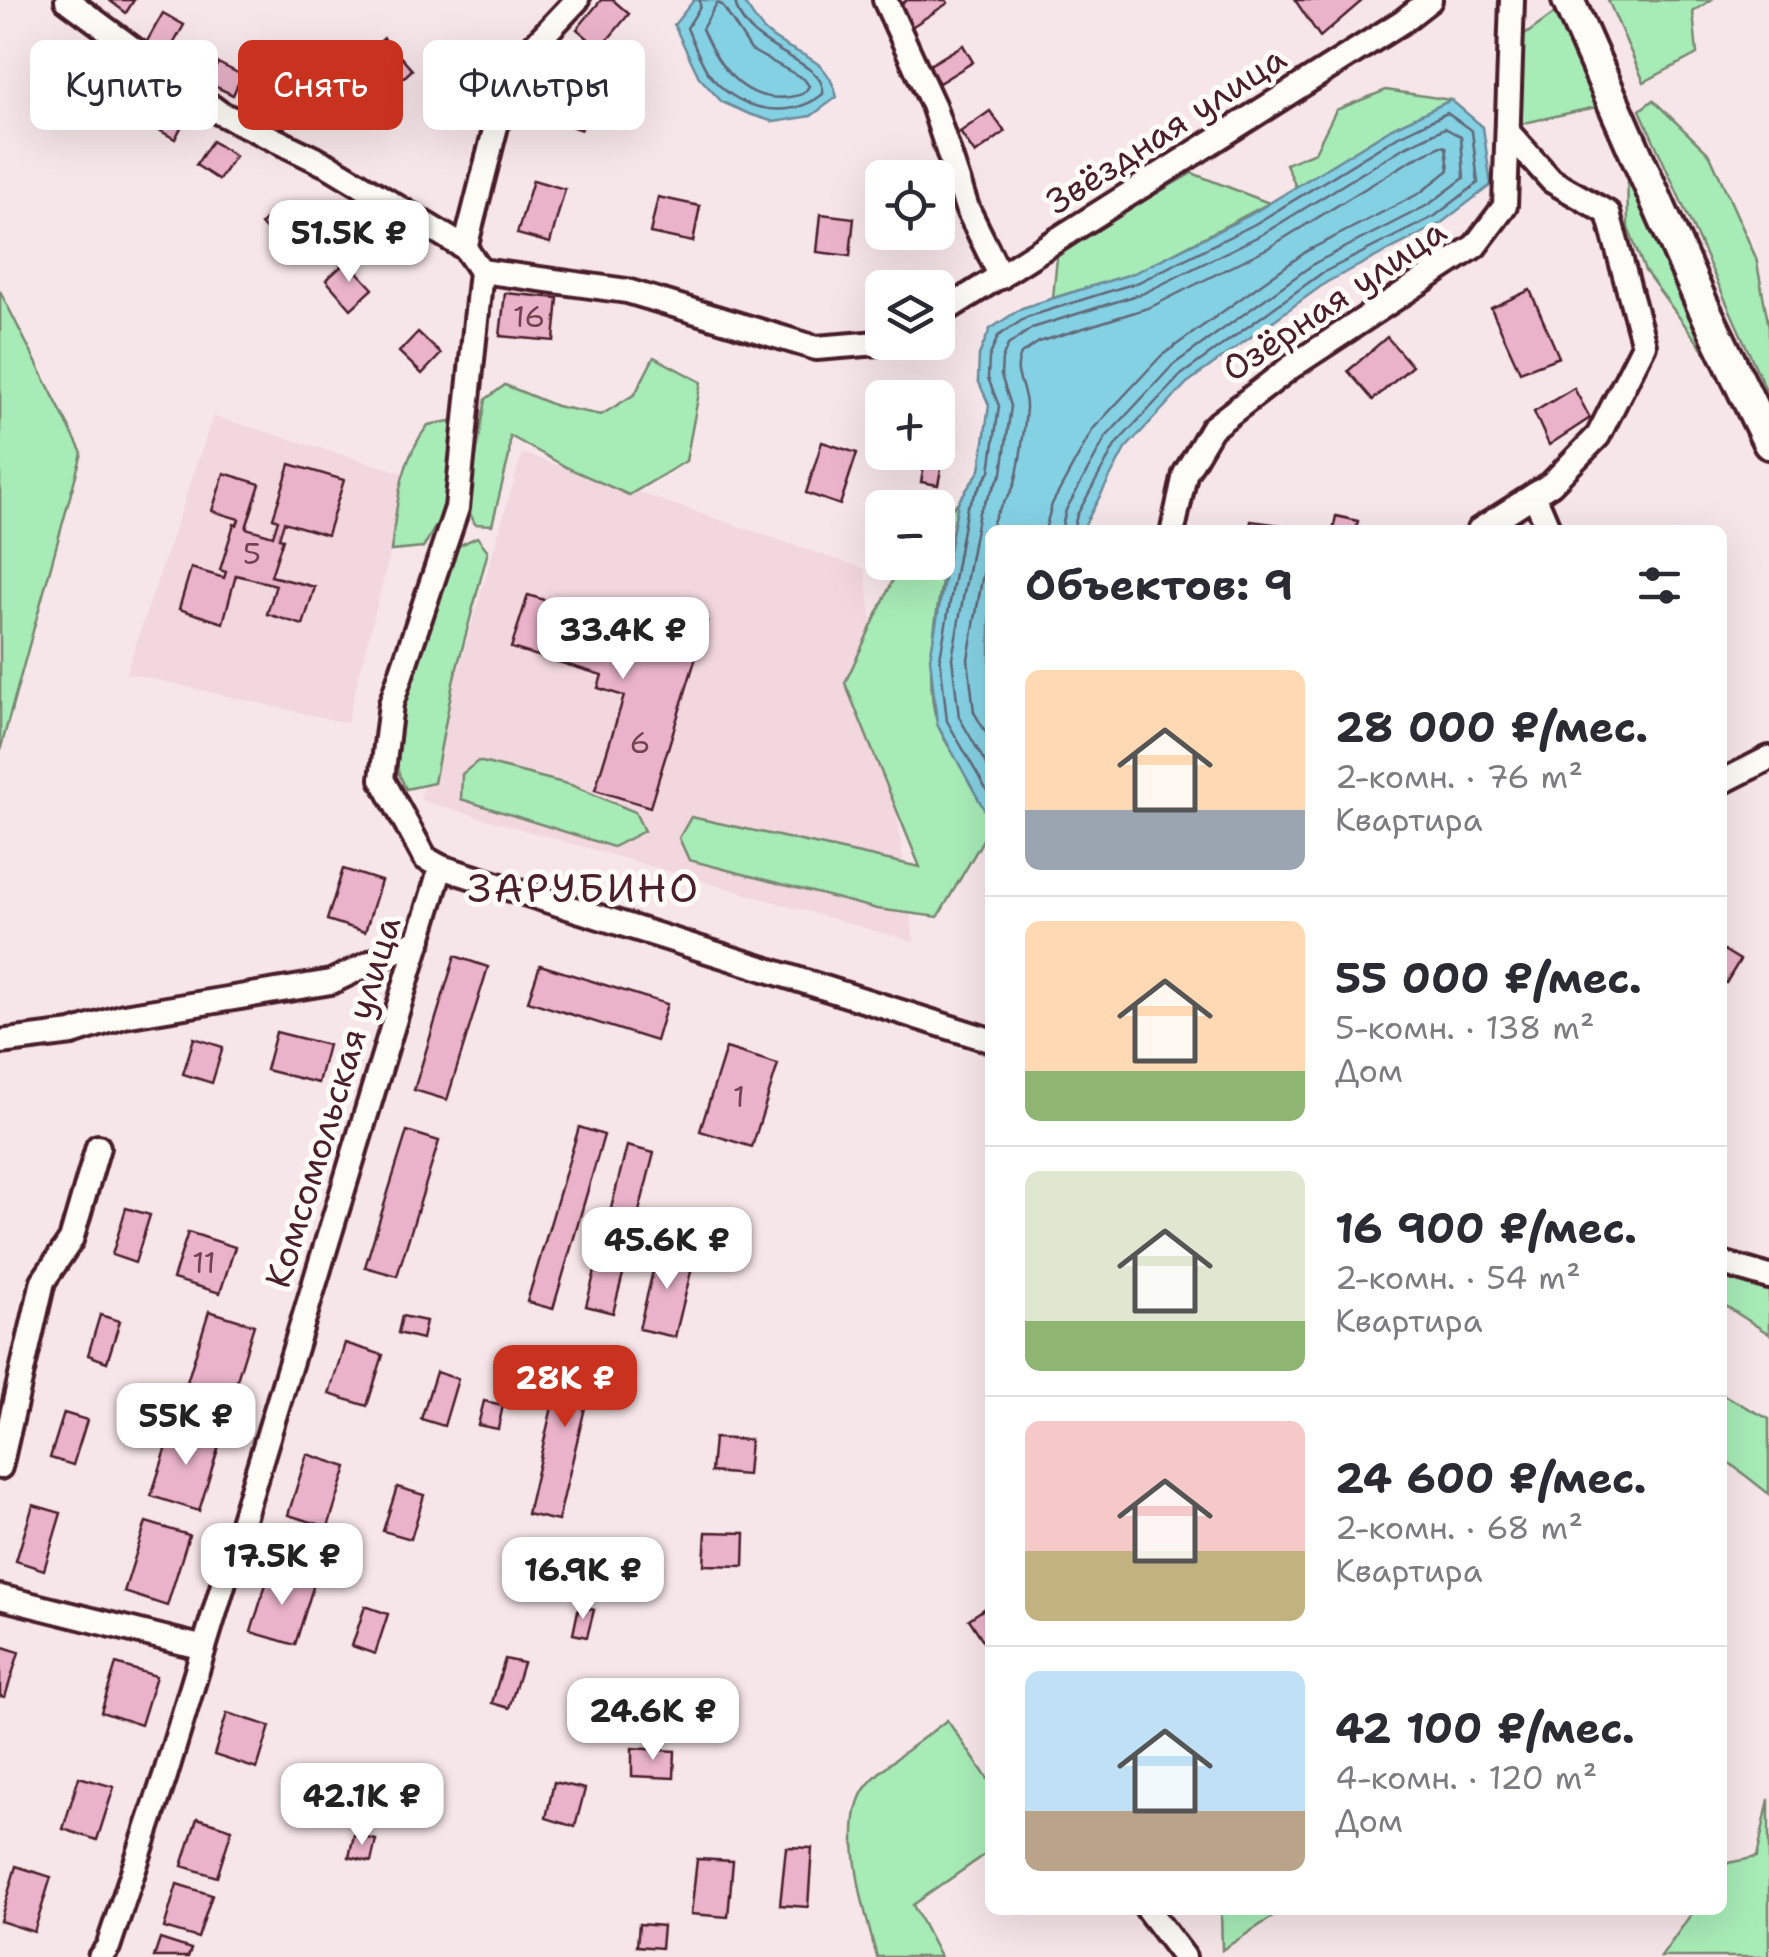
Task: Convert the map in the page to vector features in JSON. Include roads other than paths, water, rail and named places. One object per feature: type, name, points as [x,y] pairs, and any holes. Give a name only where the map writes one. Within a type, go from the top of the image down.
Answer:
[{"type":"main road","points":[[1568,0],[1702,304],[1769,443]]},
{"type":"street","points":[[68,0],[220,113],[331,167],[464,248],[482,271],[457,508],[391,704],[382,779],[425,858],[442,867],[985,1038]]},
{"type":"street","points":[[464,248],[510,72],[578,0]]},
{"type":"street","points":[[885,0],[934,105],[967,208],[1000,277]]},
{"type":"street","name":"Звёздная улица","points":[[955,305],[1430,0]]},
{"type":"street","name":"Озёрная улица","points":[[1174,525],[1184,474],[1212,428],[1291,367],[1475,246],[1505,206],[1512,0]]},
{"type":"street","points":[[1487,525],[1551,484],[1598,436],[1644,345],[1608,213],[1552,181],[1508,132]]},
{"type":"street","points":[[482,271],[626,290],[816,348],[865,344]]},
{"type":"street","points":[[1534,496],[1548,525]]},
{"type":"street","points":[[1727,779],[1769,758]]},
{"type":"street","name":"Комсомольская улица","points":[[100,1957],[108,1947],[204,1648],[442,867]]},
{"type":"street","points":[[0,1042],[72,1033],[124,1016],[331,982],[420,939]]},
{"type":"street","points":[[0,1466],[43,1281],[71,1240],[98,1148]]},
{"type":"street","points":[[1727,1264],[1769,1277]]},
{"type":"street","points":[[0,1597],[204,1648]]},
{"type":"street","points":[[1152,1915],[1184,1957]]},
{"type":"water","points":[[694,0],[742,0],[767,33],[825,71],[837,97],[811,116],[774,122],[722,102],[699,77],[674,25]]},
{"type":"water","points":[[1451,100],[1483,127],[1491,185],[1440,224],[1327,282],[1187,383],[1125,449],[1085,525],[985,525],[985,811],[937,724],[930,658],[944,580],[955,580],[958,502],[980,470],[989,405],[978,380],[979,355],[990,329],[1022,308],[1134,273],[1250,215],[1392,128]]},
{"type":"district","name":"ЗАРУБИНО","points":[[584,888]]}]
